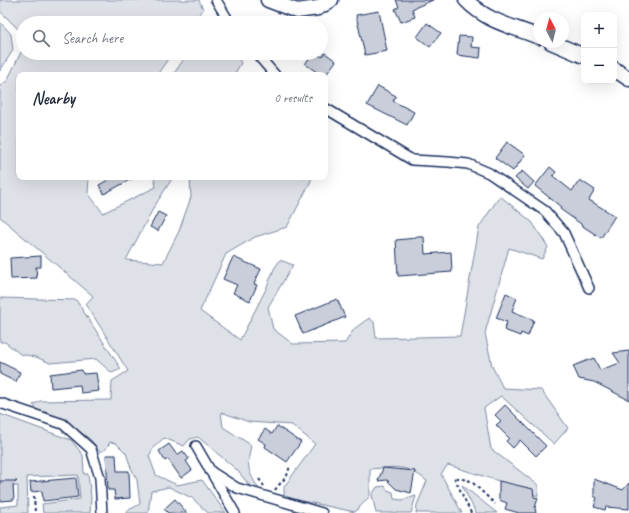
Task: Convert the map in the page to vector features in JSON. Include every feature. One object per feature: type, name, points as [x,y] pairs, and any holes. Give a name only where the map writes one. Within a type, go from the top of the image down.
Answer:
[{"type":"main road","points":[[268,0],[297,11],[318,8],[331,0]]},
{"type":"main road","points":[[466,0],[473,7],[492,20],[533,35]]},
{"type":"main road","points":[[565,48],[581,55]]},
{"type":"main road","points":[[617,71],[629,79]]},
{"type":"street","points":[[216,0],[226,16]]},
{"type":"street","points":[[262,60],[272,72]]},
{"type":"street","points":[[328,110],[412,160],[468,164],[489,173],[545,211],[564,233],[589,288]]},
{"type":"street","points":[[0,403],[63,424],[91,449],[100,478],[102,513]]},
{"type":"street","points":[[196,446],[236,513]]},
{"type":"street","points":[[210,471],[237,488],[322,513]]},
{"type":"path","points":[[273,498],[276,488],[285,480],[289,466]]},
{"type":"path","points":[[471,513],[454,477],[471,481],[495,504]]},
{"type":"path","points":[[34,496],[35,513]]},
{"type":"shaded area","points":[[0,0],[199,0],[203,9],[198,16],[16,16],[16,27],[0,11]]},
{"type":"shaded area","points":[[0,22],[11,34],[13,50],[0,71]]},
{"type":"shaded area","points":[[17,60],[167,60],[159,72],[16,72],[16,180],[89,180],[88,193],[103,213],[156,187],[155,180],[171,180],[154,207],[126,260],[163,263],[179,231],[191,197],[190,180],[311,180],[287,227],[255,237],[226,254],[200,311],[240,340],[266,289],[274,269],[280,260],[293,265],[268,307],[273,329],[293,344],[345,343],[354,329],[369,318],[374,322],[376,338],[460,336],[479,227],[500,196],[532,222],[548,247],[542,259],[509,248],[485,333],[492,366],[503,388],[541,390],[568,428],[554,444],[501,396],[484,408],[491,449],[538,485],[538,496],[502,482],[448,465],[441,474],[462,513],[416,513],[417,505],[427,481],[407,469],[394,467],[370,469],[370,496],[355,512],[284,497],[284,487],[315,444],[292,425],[249,422],[221,412],[223,427],[251,445],[249,468],[250,473],[259,489],[250,486],[237,470],[198,437],[190,439],[184,446],[164,438],[154,447],[149,456],[156,475],[177,485],[202,480],[226,513],[208,513],[192,498],[169,487],[151,491],[148,513],[127,513],[127,511],[140,504],[137,480],[126,453],[116,443],[110,442],[106,449],[100,452],[91,440],[66,421],[41,413],[33,405],[40,401],[111,400],[112,381],[128,371],[86,304],[93,296],[0,217],[0,86],[7,81]]},
{"type":"shaded area","points":[[183,60],[239,60],[241,63],[236,72],[175,72]]},
{"type":"shaded area","points":[[0,298],[76,300],[121,369],[112,373],[96,359],[50,363],[36,357],[20,354],[5,342],[0,342]]},
{"type":"shaded area","points":[[0,414],[71,440],[83,455],[84,474],[88,474],[91,497],[90,513],[43,513],[42,504],[80,499],[78,475],[27,477],[28,513],[0,513],[0,507],[18,505],[18,486],[0,486]]},
{"type":"shaded area","points":[[462,485],[497,513],[476,513]]},
{"type":"shaded area","points":[[385,486],[387,490],[393,492],[394,499],[402,500],[416,496],[411,513],[376,513],[372,495],[377,487]]},
{"type":"building","points":[[396,0],[433,0],[412,9],[415,17],[401,22],[395,9],[399,7]]},
{"type":"building","points":[[379,11],[387,51],[365,55],[356,15]]},
{"type":"building","points":[[427,23],[441,33],[430,47],[417,37]]},
{"type":"building","points":[[459,36],[472,37],[471,47],[481,48],[480,58],[457,55]]},
{"type":"building","points":[[328,55],[336,61],[328,72],[317,72],[305,64],[308,60],[328,60]]},
{"type":"building","points":[[378,86],[396,96],[393,101],[414,112],[407,125],[367,105]]},
{"type":"building","points":[[507,142],[525,155],[513,171],[495,158]]},
{"type":"building","points":[[550,167],[556,172],[553,176],[572,191],[580,180],[595,190],[589,200],[615,216],[601,238],[560,209],[561,207],[535,186]]},
{"type":"building","points":[[522,171],[534,182],[528,189],[515,178]]},
{"type":"building","points":[[108,180],[130,180],[104,194],[99,185]]},
{"type":"building","points":[[158,212],[166,216],[158,231],[150,227]]},
{"type":"building","points":[[424,237],[425,254],[451,252],[452,272],[398,276],[396,240]]},
{"type":"building","points":[[41,256],[41,267],[36,267],[37,278],[11,279],[10,258]]},
{"type":"building","points":[[233,257],[261,269],[254,284],[257,285],[250,301],[233,293],[237,285],[223,279]]},
{"type":"building","points":[[506,293],[517,298],[512,311],[534,320],[528,336],[521,333],[520,336],[504,330],[507,322],[496,318]]},
{"type":"building","points":[[337,299],[345,317],[303,334],[295,316]]},
{"type":"building","points":[[629,351],[629,400],[594,382],[579,379],[573,366],[594,358],[600,370],[620,363],[613,353]]},
{"type":"building","points":[[0,362],[20,372],[16,382],[0,374]]},
{"type":"building","points":[[82,370],[83,374],[96,373],[99,391],[81,393],[80,385],[51,388],[50,374]]},
{"type":"building","points":[[505,405],[546,446],[536,456],[520,440],[513,448],[506,441],[509,438],[496,425],[501,421],[495,415]]},
{"type":"building","points":[[277,426],[301,442],[287,462],[265,447],[266,444],[258,439],[265,429],[272,434]]},
{"type":"building","points":[[169,444],[177,455],[183,451],[189,459],[186,461],[192,470],[181,478],[168,459],[165,461],[159,451]]},
{"type":"building","points":[[106,455],[116,455],[117,471],[129,471],[130,498],[115,499],[114,490],[108,490]]},
{"type":"building","points":[[383,468],[415,471],[411,493],[396,489],[387,480],[378,481]]},
{"type":"building","points":[[76,478],[78,497],[43,501],[42,491],[31,492],[30,482]]},
{"type":"building","points":[[594,479],[623,490],[629,483],[629,509],[606,507],[605,510],[594,507],[597,498],[594,496]]},
{"type":"building","points":[[0,481],[17,481],[13,485],[14,500],[0,501]]},
{"type":"building","points":[[499,481],[533,489],[534,497],[538,498],[535,508],[536,513],[519,513],[505,509],[507,503],[499,500]]},
{"type":"building","points":[[175,499],[187,513],[168,513],[164,509]]}]
